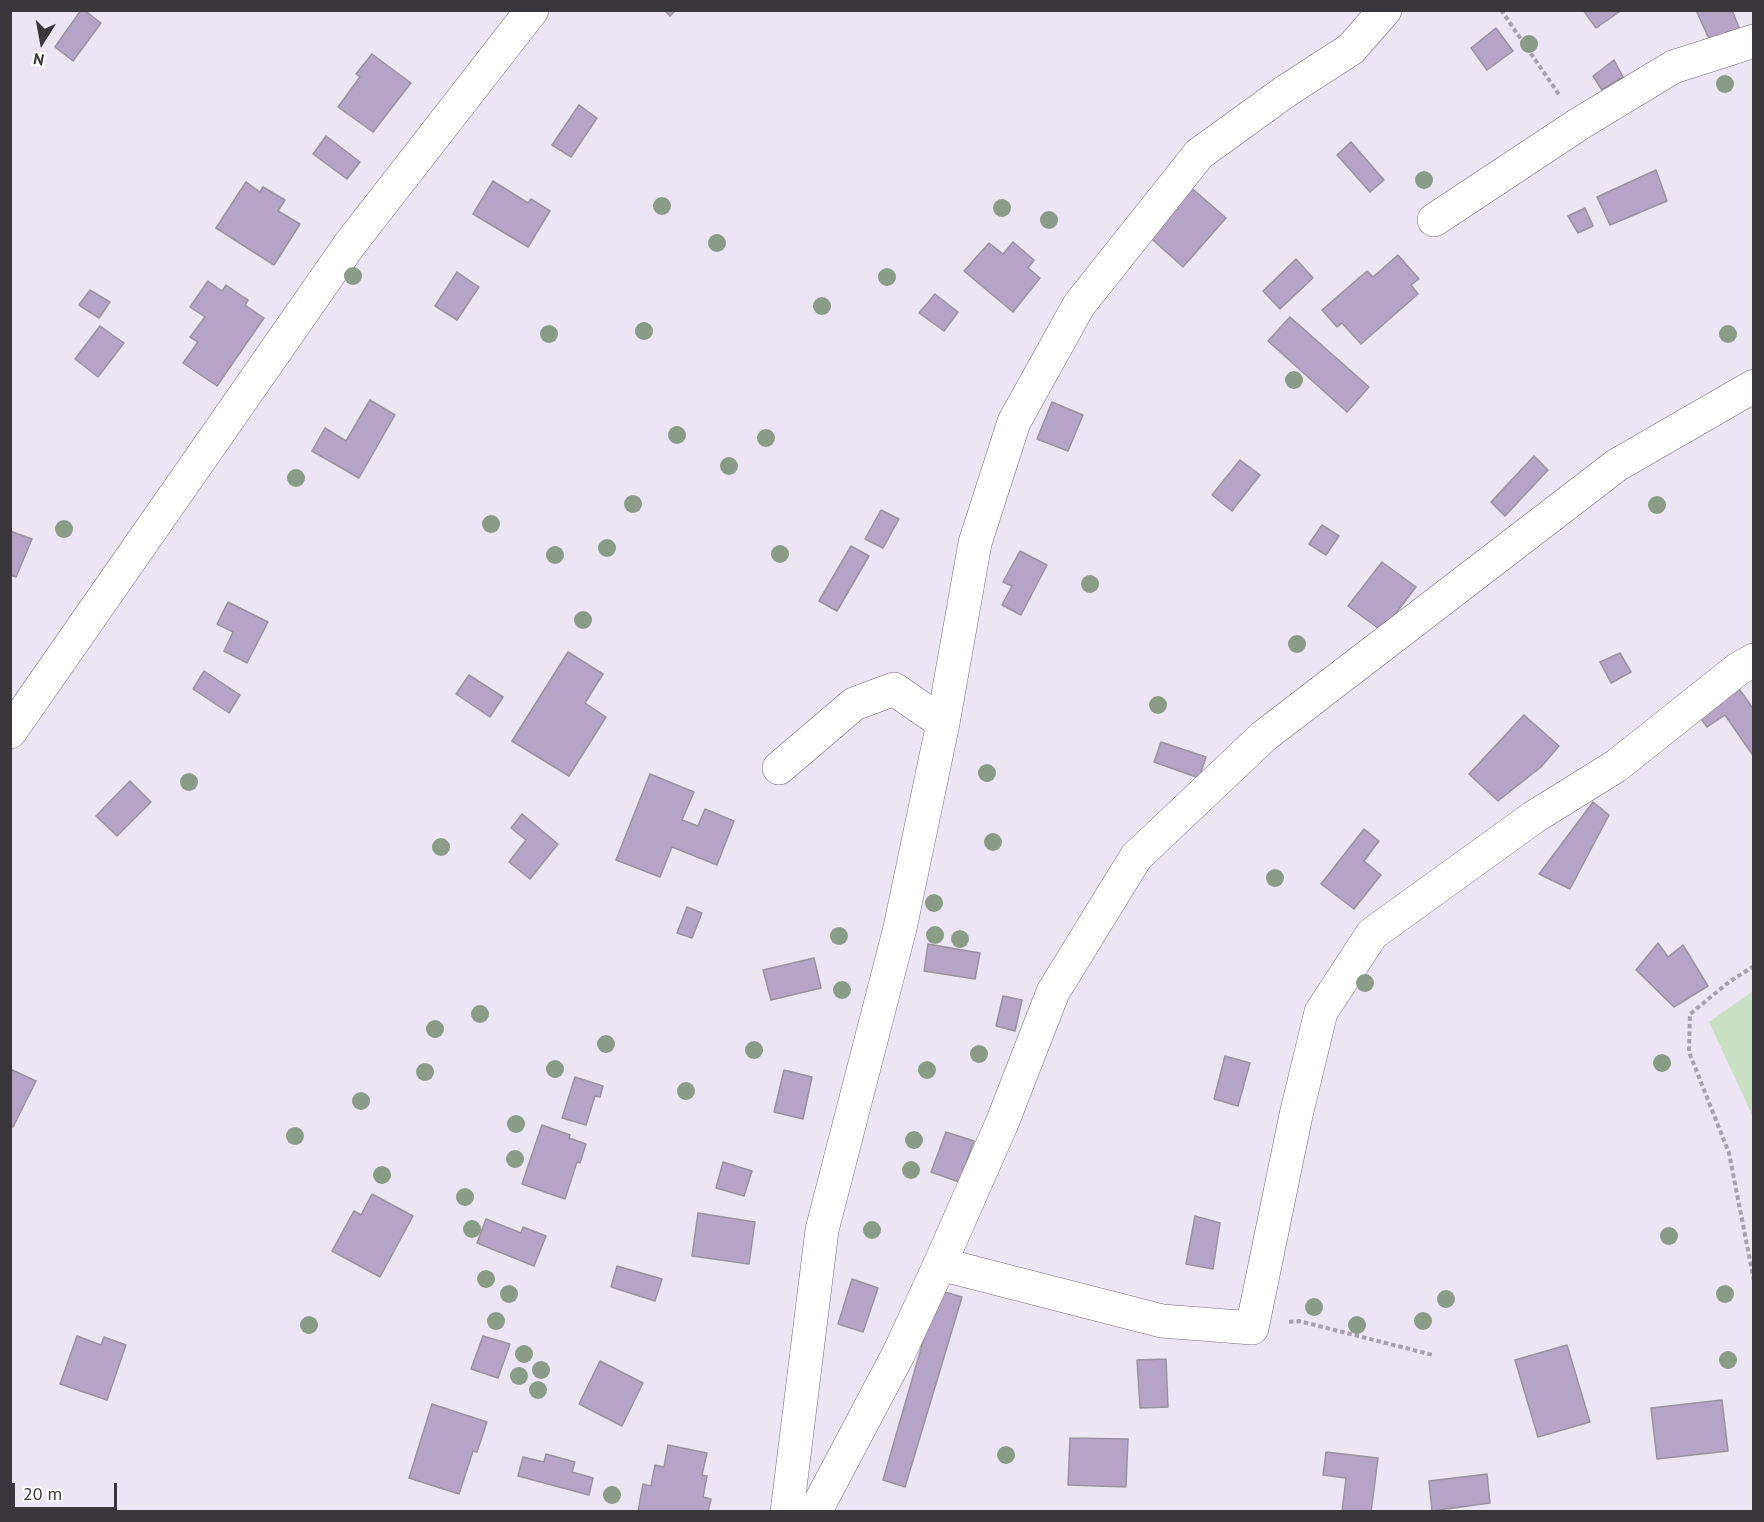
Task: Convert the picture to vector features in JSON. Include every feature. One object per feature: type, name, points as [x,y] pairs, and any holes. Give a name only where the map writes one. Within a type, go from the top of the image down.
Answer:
[{"type":"street","points":[[11,729],[350,244],[532,10]]},
{"type":"street","points":[[787,1512],[822,1230],[900,928],[943,723],[975,543],[1014,422],[1078,305],[1199,154],[1286,91],[1351,49],[1385,10]]},
{"type":"street","points":[[1434,220],[1580,124],[1673,67],[1754,41]]},
{"type":"street","points":[[815,1512],[899,1353],[940,1264],[1002,1123],[1053,992],[1136,857],[1264,736],[1608,472],[1754,386]]},
{"type":"street","points":[[940,1264],[1162,1321],[1252,1328],[1296,1115],[1321,1012],[1372,934],[1534,817],[1616,766],[1738,669],[1754,660]]},
{"type":"street","points":[[779,768],[854,704],[894,689],[943,723]]},
{"type":"path","points":[[1501,10],[1580,124]]},
{"type":"path","points":[[1754,966],[1729,981],[1690,1014],[1689,1052],[1729,1153],[1754,1281]]},
{"type":"path","points":[[1252,1328],[1299,1321],[1433,1355]]},
{"type":"green space","points":[[1753,991],[1753,1117],[1709,1022]]},
{"type":"building","points":[[81,10],[101,23],[73,61],[55,47]]},
{"type":"building","points":[[664,10],[676,10],[670,16]]},
{"type":"building","points":[[1583,10],[1622,10],[1596,28]]},
{"type":"building","points":[[1696,10],[1732,10],[1740,30],[1710,41]]},
{"type":"building","points":[[1496,28],[1513,51],[1487,70],[1471,48]]},
{"type":"building","points":[[372,54],[411,83],[373,132],[338,107],[360,77],[356,74]]},
{"type":"building","points":[[1614,60],[1623,77],[1602,90],[1593,76]]},
{"type":"building","points":[[579,105],[597,118],[571,157],[552,145]]},
{"type":"building","points":[[326,136],[360,162],[347,179],[313,154]]},
{"type":"building","points":[[1351,142],[1384,180],[1370,192],[1337,155]]},
{"type":"building","points":[[1656,170],[1667,201],[1610,225],[1597,197]]},
{"type":"building","points":[[493,181],[528,203],[531,199],[550,211],[528,247],[473,214]]},
{"type":"building","points":[[246,182],[260,192],[263,187],[285,200],[278,211],[300,224],[274,265],[216,228]]},
{"type":"building","points":[[1187,184],[1226,218],[1183,267],[1144,232]]},
{"type":"building","points":[[1585,208],[1593,226],[1578,233],[1568,216]]},
{"type":"building","points":[[1013,242],[1034,260],[1028,268],[1040,278],[1013,312],[964,271],[989,243],[1003,254]]},
{"type":"building","points":[[1398,255],[1419,279],[1411,285],[1418,294],[1361,344],[1342,323],[1337,327],[1322,310],[1367,271],[1373,277]]},
{"type":"building","points":[[1296,259],[1313,278],[1280,309],[1263,291]]},
{"type":"building","points":[[457,272],[479,287],[457,320],[435,306]]},
{"type":"building","points":[[208,281],[222,291],[226,285],[248,300],[245,305],[264,318],[217,386],[183,363],[198,342],[190,337],[205,317],[190,307]]},
{"type":"building","points":[[90,290],[110,302],[99,318],[79,305]]},
{"type":"building","points":[[935,294],[958,312],[944,331],[919,313]]},
{"type":"building","points":[[1290,317],[1369,387],[1347,412],[1268,341]]},
{"type":"building","points":[[100,326],[124,343],[98,377],[75,359]]},
{"type":"building","points":[[370,400],[395,415],[359,478],[312,451],[325,428],[346,441]]},
{"type":"building","points":[[1052,402],[1083,415],[1068,451],[1037,439]]},
{"type":"building","points":[[1534,456],[1548,470],[1505,516],[1491,502]]},
{"type":"building","points":[[1240,460],[1260,475],[1232,511],[1212,495]]},
{"type":"building","points":[[881,510],[899,519],[883,548],[865,539]]},
{"type":"building","points":[[1322,525],[1339,536],[1326,555],[1309,544]]},
{"type":"building","points":[[10,531],[32,539],[16,577],[10,575]]},
{"type":"building","points":[[851,546],[869,556],[837,611],[819,601]]},
{"type":"building","points":[[1020,551],[1047,565],[1021,615],[1002,605],[1012,586],[1003,582]]},
{"type":"building","points":[[1382,562],[1416,587],[1382,631],[1348,606]]},
{"type":"building","points":[[228,602],[268,622],[247,663],[224,651],[233,632],[217,624]]},
{"type":"building","points":[[568,652],[603,674],[585,703],[606,717],[569,776],[512,741]]},
{"type":"building","points":[[1620,653],[1631,672],[1611,683],[1600,662]]},
{"type":"building","points":[[204,671],[240,695],[229,713],[193,689]]},
{"type":"building","points":[[469,675],[503,697],[490,717],[456,694]]},
{"type":"building","points":[[1735,683],[1754,710],[1754,757],[1725,715],[1707,727],[1695,710]]},
{"type":"building","points":[[1524,715],[1559,746],[1541,767],[1498,801],[1469,774]]},
{"type":"building","points":[[1161,742],[1206,757],[1199,778],[1154,762]]},
{"type":"building","points":[[650,774],[694,792],[682,820],[698,826],[705,809],[734,821],[717,865],[672,847],[660,877],[616,860]]},
{"type":"building","points":[[130,781],[151,802],[117,836],[96,816]]},
{"type":"building","points":[[1593,802],[1609,815],[1570,889],[1539,874]]},
{"type":"building","points":[[522,814],[558,844],[530,879],[509,862],[526,840],[511,828]]},
{"type":"building","points":[[1364,829],[1379,841],[1364,861],[1381,875],[1354,909],[1321,884]]},
{"type":"building","points":[[687,907],[702,913],[692,938],[677,933]]},
{"type":"building","points":[[1658,943],[1668,957],[1683,945],[1708,986],[1674,1007],[1636,970]]},
{"type":"building","points":[[928,944],[980,953],[975,979],[924,971]]},
{"type":"building","points":[[814,958],[821,988],[771,1000],[763,970]]},
{"type":"building","points":[[1003,996],[1022,1000],[1015,1031],[996,1026]]},
{"type":"building","points":[[1225,1056],[1250,1063],[1238,1106],[1214,1099]]},
{"type":"building","points":[[10,1069],[36,1081],[13,1127],[10,1126]]},
{"type":"building","points":[[784,1070],[812,1077],[803,1119],[774,1112]]},
{"type":"building","points":[[575,1077],[603,1086],[600,1097],[595,1096],[586,1125],[562,1118]]},
{"type":"building","points":[[542,1125],[570,1135],[569,1138],[586,1144],[580,1163],[577,1162],[565,1199],[522,1184]]},
{"type":"building","points":[[946,1132],[974,1141],[959,1182],[931,1172]]},
{"type":"building","points":[[723,1162],[752,1171],[744,1196],[716,1188]]},
{"type":"building","points":[[372,1194],[413,1216],[380,1277],[332,1251],[354,1211],[361,1215]]},
{"type":"building","points":[[698,1213],[755,1222],[749,1264],[692,1256]]},
{"type":"building","points":[[1195,1216],[1220,1223],[1213,1269],[1186,1264]]},
{"type":"building","points":[[486,1219],[521,1233],[523,1227],[546,1236],[534,1266],[477,1243]]},
{"type":"building","points":[[617,1266],[662,1279],[655,1301],[611,1287]]},
{"type":"building","points":[[852,1279],[878,1288],[863,1332],[838,1324]]},
{"type":"building","points":[[938,1290],[962,1297],[905,1487],[883,1480]]},
{"type":"building","points":[[77,1336],[101,1345],[104,1337],[126,1345],[107,1400],[60,1384]]},
{"type":"building","points":[[483,1336],[510,1344],[498,1378],[471,1369]]},
{"type":"building","points":[[1567,1345],[1590,1422],[1538,1437],[1515,1360]]},
{"type":"building","points":[[1166,1359],[1168,1407],[1140,1408],[1137,1360]]},
{"type":"building","points":[[600,1361],[643,1383],[622,1426],[579,1404]]},
{"type":"building","points":[[1722,1400],[1728,1451],[1657,1459],[1651,1408]]},
{"type":"building","points":[[432,1404],[487,1422],[477,1452],[473,1451],[459,1494],[409,1478]]},
{"type":"building","points":[[1070,1438],[1128,1439],[1126,1487],[1068,1485]]},
{"type":"building","points":[[668,1445],[707,1453],[702,1475],[707,1476],[703,1497],[711,1499],[708,1512],[638,1512],[643,1484],[651,1486],[655,1465],[664,1467]]},
{"type":"building","points":[[1326,1452],[1378,1458],[1371,1512],[1342,1512],[1346,1478],[1323,1475]]},
{"type":"building","points":[[546,1454],[575,1462],[572,1472],[593,1478],[589,1495],[518,1476],[523,1457],[544,1462]]},
{"type":"building","points":[[1487,1474],[1490,1503],[1432,1511],[1429,1481]]}]
